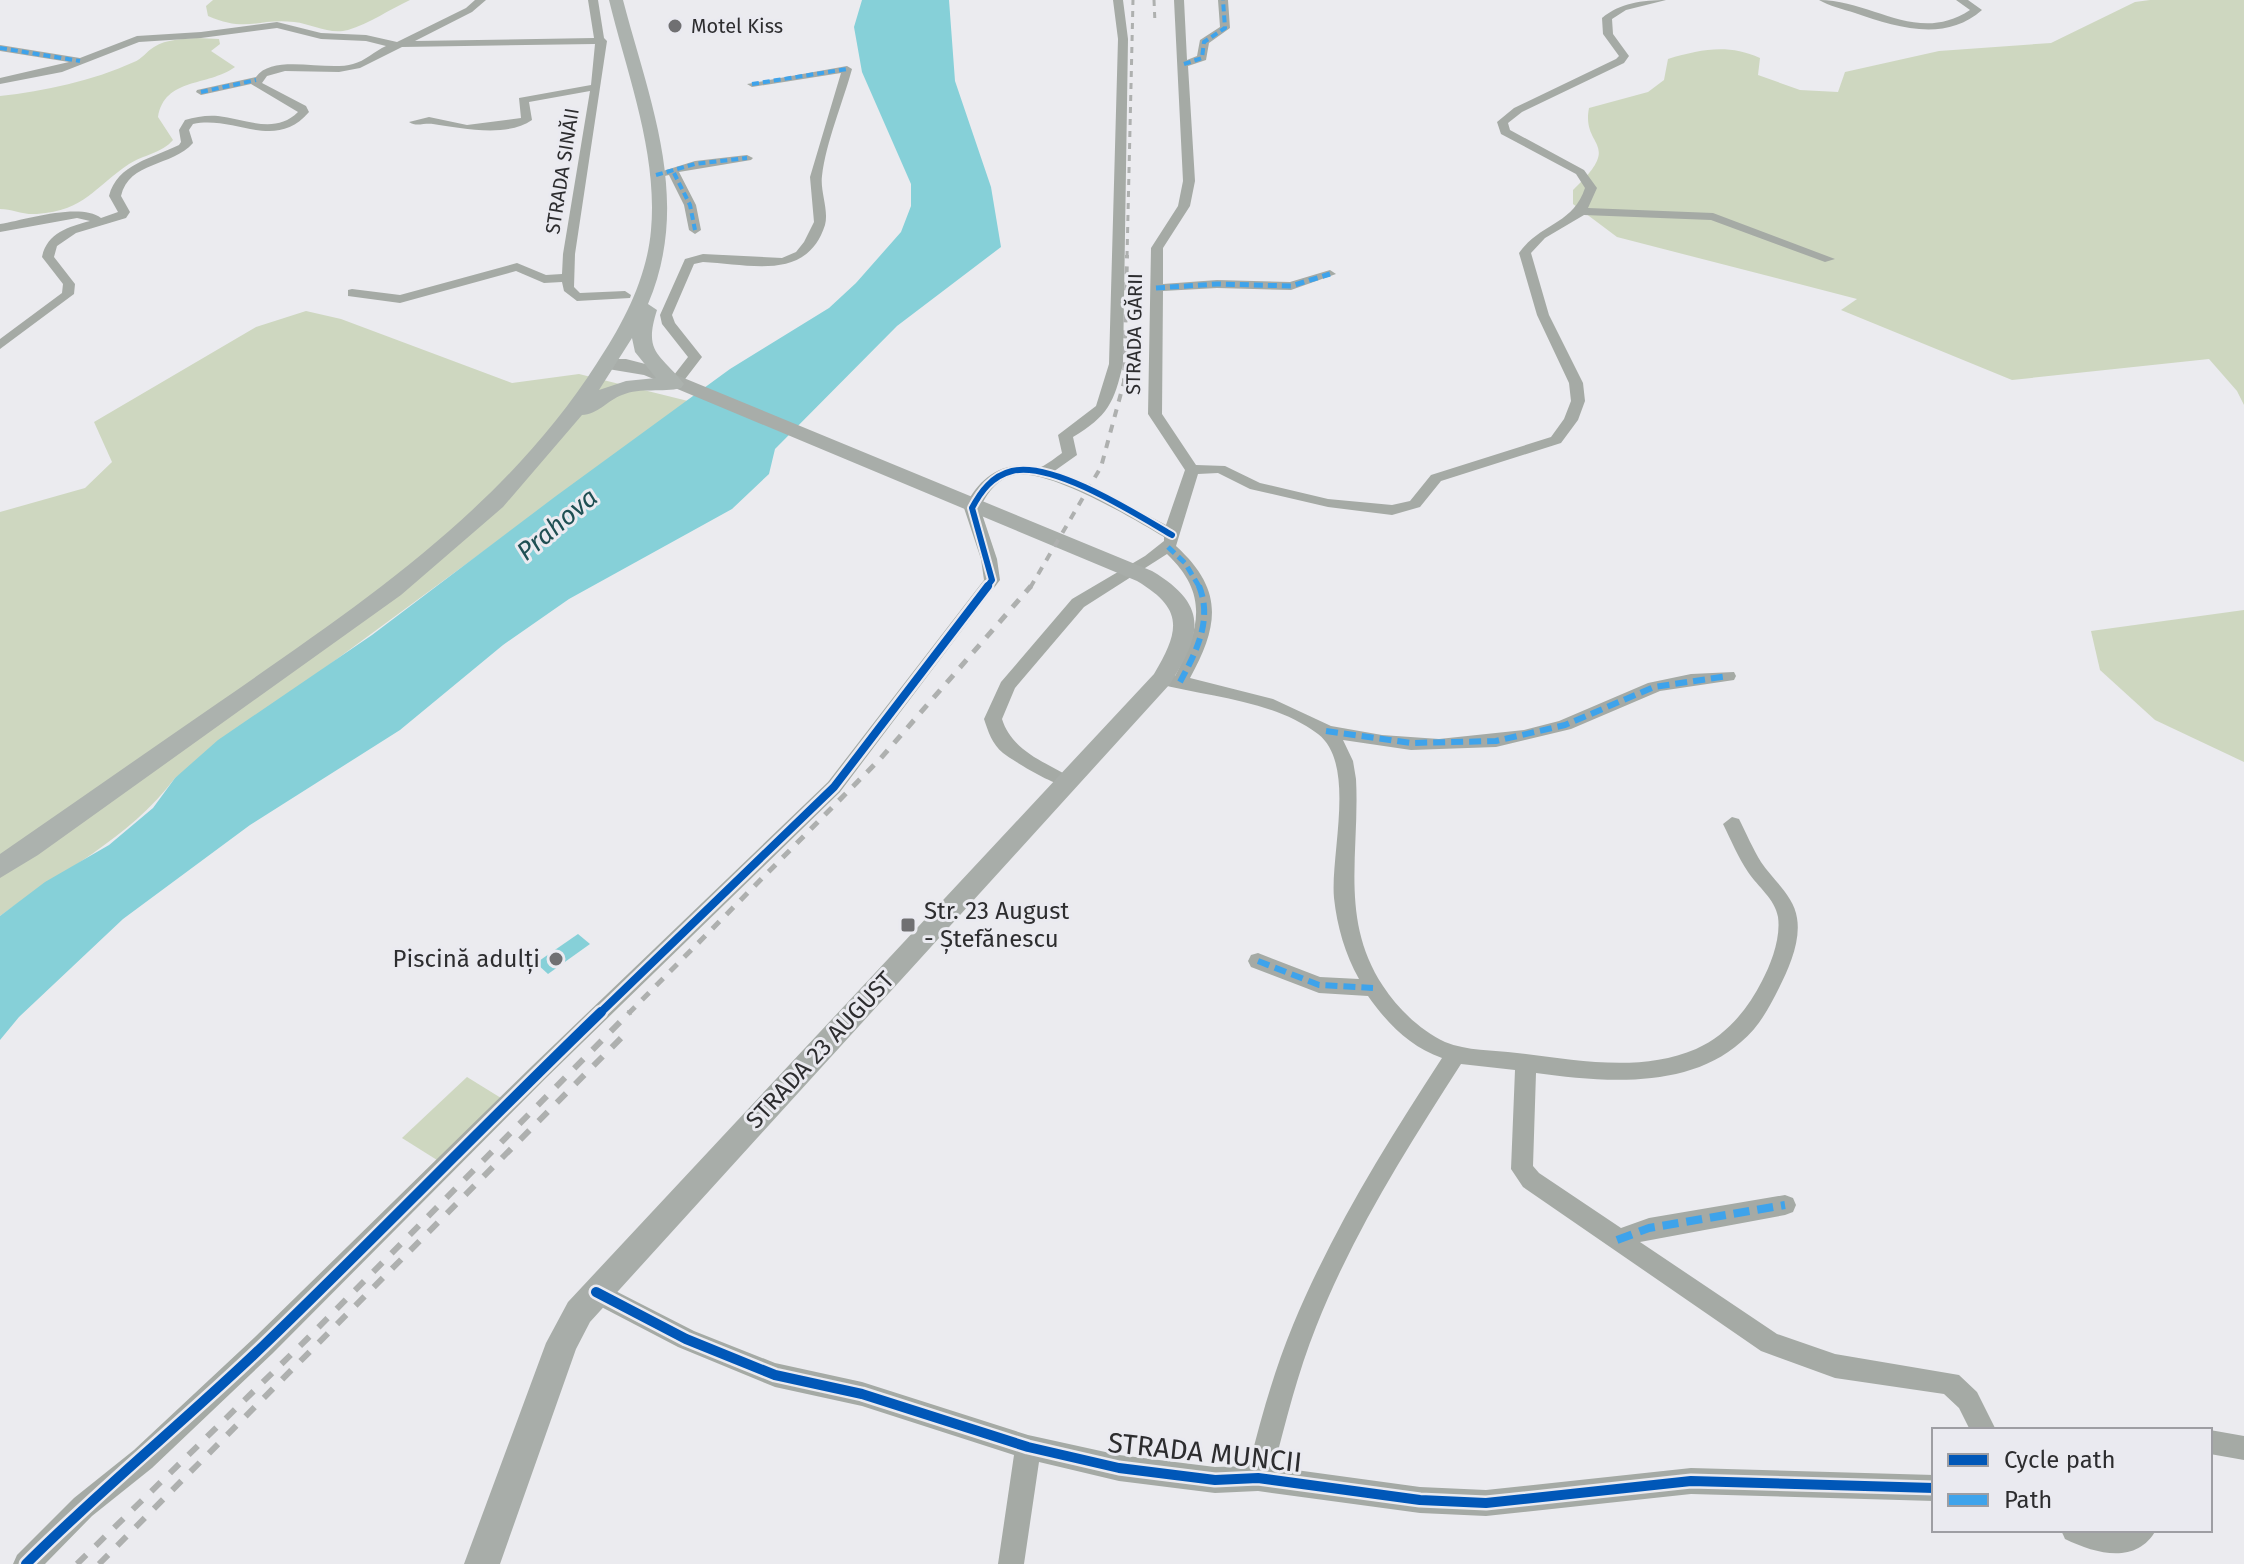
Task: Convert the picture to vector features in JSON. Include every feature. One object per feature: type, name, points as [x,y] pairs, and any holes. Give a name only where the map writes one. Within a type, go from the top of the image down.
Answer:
[{"type":"highway","points":[[560,435],[599,363],[647,239],[648,202],[637,134],[605,0]]},
{"type":"highway","points":[[616,0],[643,107],[661,218],[657,251],[658,282],[640,338],[648,360],[674,384]]},
{"type":"highway","points":[[0,853],[303,642],[416,555],[479,501],[530,451],[599,363],[639,305],[657,251]]},
{"type":"highway","points":[[0,868],[383,597],[490,508],[560,435],[609,392],[646,383],[674,384]]},
{"type":"main road","name":"STRADA 23 AUGUST","points":[[482,1564],[562,1343],[579,1312],[1066,782],[1171,680],[1187,629],[1180,603],[1152,579],[1029,525],[674,384],[640,377],[599,363]]},
{"type":"street","points":[[220,100],[221,93],[256,82],[270,71],[288,66],[354,68],[469,10],[481,0]]},
{"type":"street","name":"STRADA SINĂII","points":[[568,278],[602,41],[593,0]]},
{"type":"street","points":[[1039,474],[1067,459],[1070,455],[1065,435],[1099,414],[1107,403],[1116,364],[1123,39],[1118,0]]},
{"type":"street","name":"STRADA GĂRII","points":[[1179,0],[1189,181],[1184,206],[1157,248],[1155,414],[1192,470]]},
{"type":"street","points":[[1184,64],[1202,58],[1204,42],[1225,28],[1223,0]]},
{"type":"street","points":[[1582,211],[1591,188],[1588,180],[1580,172],[1505,132],[1502,122],[1518,110],[1620,61],[1624,56],[1608,34],[1607,18],[1623,8],[1661,0]]},
{"type":"street","points":[[1824,0],[1930,28],[1950,25],[1977,10],[1961,0]]},
{"type":"street","points":[[0,81],[58,70],[137,39],[277,25],[321,36],[366,38],[398,44],[602,41]]},
{"type":"street","points":[[0,48],[80,61]]},
{"type":"street","points":[[674,384],[695,357],[669,324],[666,315],[689,262],[703,258],[784,262],[800,255],[818,232],[816,177],[847,69],[752,84]]},
{"type":"street","points":[[0,345],[68,294],[69,284],[48,257],[51,244],[72,230],[124,212],[115,191],[124,177],[186,145],[184,130],[189,122],[209,118],[271,128],[285,126],[303,114],[301,106],[256,82],[201,92]]},
{"type":"street","points":[[414,122],[429,120],[467,128],[518,123],[527,120],[523,100],[596,87]]},
{"type":"street","points":[[656,175],[674,173],[695,164],[747,158]]},
{"type":"street","points":[[674,173],[690,205],[695,230]]},
{"type":"street","points":[[1066,782],[1036,767],[1002,742],[993,719],[1000,698],[1078,603],[1170,541],[1192,470],[1220,469],[1255,486],[1328,503],[1392,510],[1415,504],[1436,478],[1556,440],[1575,411],[1576,383],[1543,315],[1525,253],[1530,243],[1582,211],[1713,217],[1829,259]]},
{"type":"street","points":[[0,228],[77,214],[90,215],[100,222]]},
{"type":"street","points":[[352,293],[400,299],[517,267],[544,279],[568,278],[569,291],[577,297],[625,295]]},
{"type":"street","points":[[1156,288],[1217,284],[1291,286],[1330,274]]},
{"type":"street","points":[[26,1564],[83,1507],[143,1459],[264,1345],[538,1073],[834,787],[992,580],[989,559],[972,508],[978,493],[1008,472],[1021,469],[1096,494],[1170,541],[1195,573],[1206,608],[1200,645],[1171,680],[1263,699],[1326,731],[1378,742],[1448,745],[1505,741],[1554,729],[1655,687],[1728,676]]},
{"type":"street","points":[[1326,731],[1343,759],[1349,826],[1343,874],[1348,922],[1359,963],[1373,988],[1401,1022],[1426,1042],[1455,1056],[1576,1072],[1644,1072],[1709,1052],[1735,1039],[1757,1013],[1781,959],[1788,922],[1780,898],[1758,872],[1732,824]]},
{"type":"street","points":[[1258,961],[1319,985],[1373,988]]},
{"type":"street","name":"STRADA MUNCII","points":[[1258,1478],[1290,1366],[1328,1277],[1379,1172],[1455,1056]]},
{"type":"street","points":[[1526,1063],[1522,1169],[1531,1180],[1770,1343],[1835,1366],[1950,1383],[1968,1400],[1982,1428]]},
{"type":"street","points":[[1617,1240],[1649,1228],[1785,1205]]},
{"type":"street","name":"STRADA MUNCII","points":[[596,1292],[734,1361],[775,1375],[862,1394],[1028,1447],[1159,1474],[1215,1480],[1258,1478],[1420,1500],[1486,1503],[1691,1481],[1932,1488]]},
{"type":"street","points":[[2212,1442],[2244,1448]]},
{"type":"street","points":[[1011,1564],[1028,1447]]},
{"type":"street","points":[[2078,1532],[2106,1545],[2128,1545],[2141,1532]]},
{"type":"green space","points":[[213,0],[410,0],[364,24],[341,31],[294,22],[233,24],[208,16],[206,6]]},
{"type":"green space","points":[[2244,0],[2244,405],[2237,391],[2209,359],[2012,380],[1841,310],[1857,299],[1617,237],[1573,204],[1573,190],[1588,174],[1599,153],[1590,131],[1589,108],[1648,92],[1664,80],[1668,59],[1704,51],[1737,51],[1760,58],[1758,75],[1800,90],[1838,92],[1845,72],[1939,51],[2051,43],[2135,2]]},
{"type":"green space","points":[[219,39],[220,44],[211,51],[235,67],[169,95],[158,117],[173,140],[169,144],[129,164],[67,208],[37,214],[0,209],[0,96],[85,80],[137,61],[164,42]]},
{"type":"green space","points":[[306,311],[341,319],[512,383],[579,374],[688,401],[175,778],[115,837],[0,916],[0,512],[85,488],[112,462],[94,422],[256,327]]},
{"type":"green space","points":[[2244,610],[2244,762],[2155,720],[2100,670],[2091,631]]},
{"type":"green space","points":[[467,1077],[501,1098],[437,1160],[402,1138]]},
{"type":"water","name":"Prahova","points":[[862,0],[949,0],[955,81],[991,187],[1001,247],[897,326],[775,449],[769,474],[732,509],[569,599],[503,645],[400,730],[250,825],[123,919],[19,1017],[0,1040],[0,916],[45,882],[109,845],[153,808],[175,778],[218,740],[372,635],[730,369],[829,308],[856,283],[901,232],[911,206],[911,184],[862,72],[854,27]]},
{"type":"water","points":[[578,934],[590,944],[548,974],[536,963]]},
{"type":"railway","points":[[1127,257],[1133,0]]},
{"type":"railway","points":[[1154,0],[1155,23]]},
{"type":"railway","points":[[1030,588],[1101,467],[1124,382],[1127,255]]},
{"type":"railway","points":[[628,1014],[881,758],[1031,586]]},
{"type":"railway","points":[[77,1564],[308,1338],[630,1012]]},
{"type":"railway","points":[[99,1564],[623,1036]]},
{"type":"marked path","points":[[1184,64],[1202,58],[1204,42],[1225,28],[1223,0]]},
{"type":"marked path","points":[[0,48],[80,61]]},
{"type":"marked path","points":[[752,84],[847,69]]},
{"type":"marked path","points":[[201,92],[256,80]]},
{"type":"marked path","points":[[656,175],[695,164],[747,158]]},
{"type":"marked path","points":[[674,173],[690,205],[695,230]]},
{"type":"marked path","points":[[1156,288],[1217,284],[1291,286],[1330,274]]},
{"type":"marked path","points":[[1168,547],[1196,579],[1203,595],[1205,611],[1198,645],[1180,682]]},
{"type":"marked path","points":[[1326,731],[1382,741],[1439,745],[1496,741],[1565,725],[1654,687],[1728,676]]},
{"type":"marked path","points":[[1258,961],[1319,985],[1373,988]]},
{"type":"marked path","points":[[1617,1240],[1649,1228],[1785,1205]]},
{"type":"cycle path","points":[[26,1564],[83,1507],[143,1459],[264,1345],[538,1073],[834,787],[992,580],[989,559],[972,508],[990,482],[1002,474],[1018,470],[1051,476],[1096,494],[1172,535]]},
{"type":"cycle path","points":[[596,1292],[686,1339],[775,1375],[862,1394],[1028,1447],[1119,1468],[1215,1480],[1258,1478],[1420,1500],[1486,1503],[1691,1481],[1932,1488]]},
{"type":"place","name":"Motel Kiss","points":[[675,26]]},
{"type":"place","name":"Str. 23 August - Ștefănescu","points":[[908,925]]},
{"type":"place","name":"Piscină adulți","points":[[556,959]]}]
